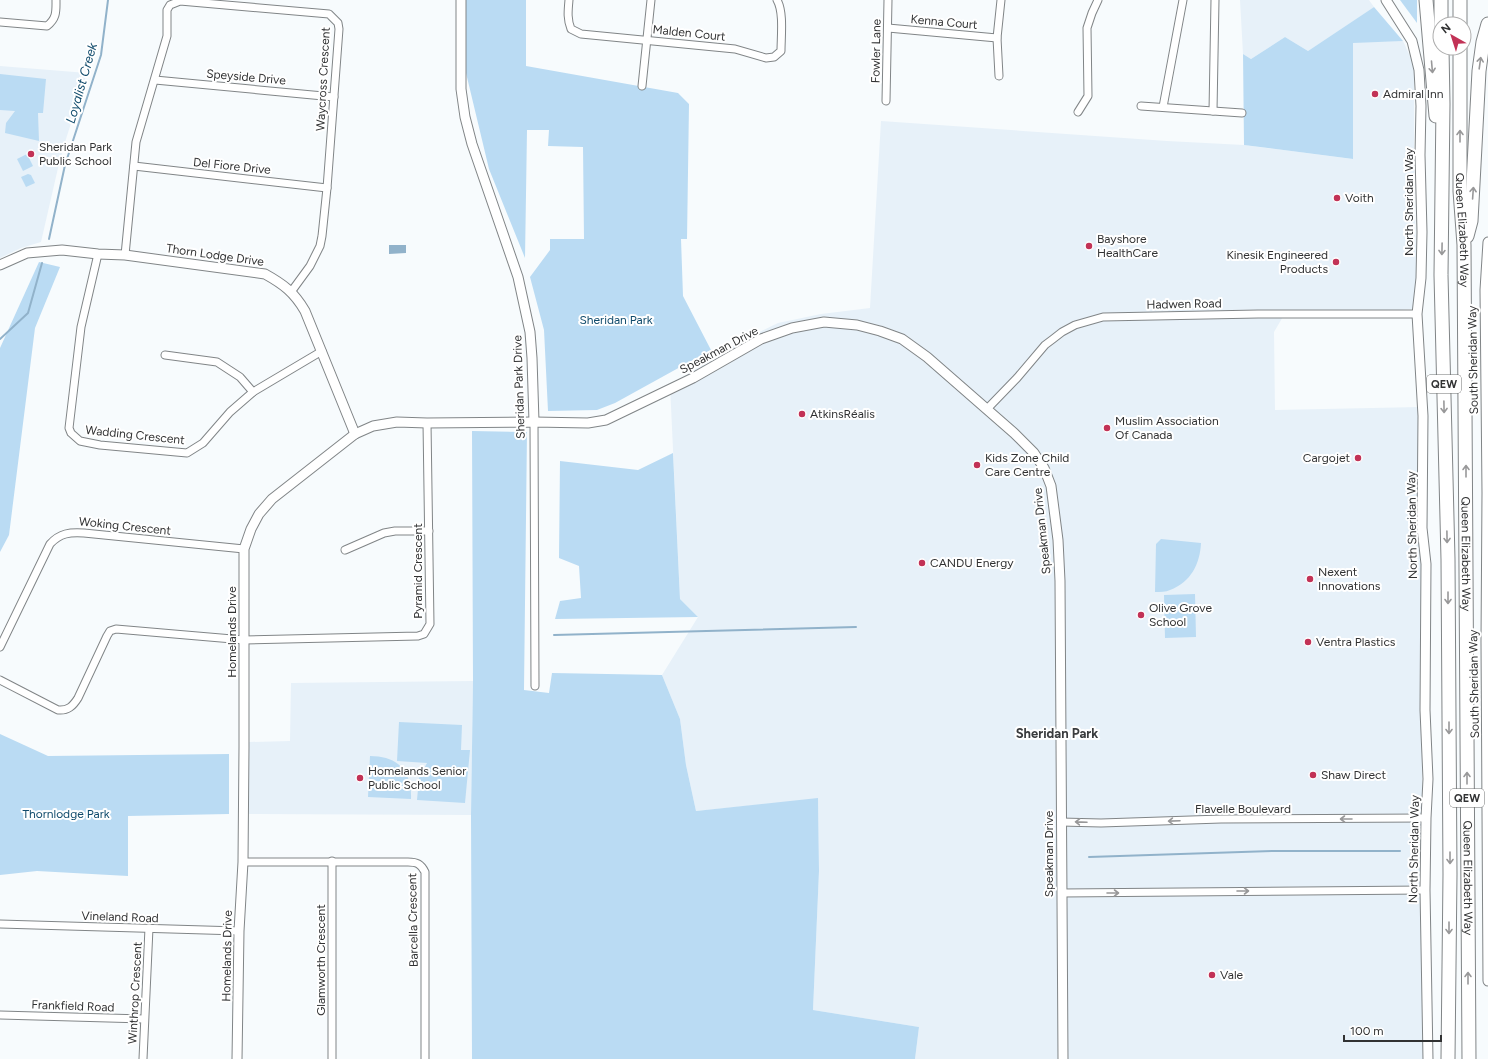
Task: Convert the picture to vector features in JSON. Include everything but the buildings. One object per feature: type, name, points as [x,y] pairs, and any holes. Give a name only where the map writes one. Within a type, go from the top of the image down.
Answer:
[{"type":"highway","points":[[1426,0],[1440,191],[1443,210]]},
{"type":"highway","points":[[1441,0],[1441,16]]},
{"type":"highway","points":[[1460,0],[1460,16]]},
{"type":"highway","points":[[1464,245],[1471,221],[1479,71],[1483,42],[1488,24]]},
{"type":"highway","name":"Queen Elizabeth Way","points":[[1442,56],[1443,210],[1441,275],[1448,567],[1450,866],[1448,1059]]},
{"type":"highway","name":"Queen Elizabeth Way","points":[[1460,56],[1460,191],[1464,245],[1469,1059]]},
{"type":"street","points":[[0,22],[47,26],[54,20],[56,15],[56,0]]},
{"type":"street","name":"Sheridan Park Drive","points":[[461,0],[461,88],[465,117],[472,144],[518,277],[530,332],[534,422],[535,686]]},
{"type":"street","name":"Malden Court","points":[[569,0],[567,15],[571,29],[581,34],[734,49],[759,57],[774,57],[780,51],[781,13],[780,5],[777,0]]},
{"type":"street","points":[[642,86],[651,0]]},
{"type":"street","name":"Fowler Lane","points":[[886,102],[888,0]]},
{"type":"street","points":[[999,76],[997,38],[1001,0]]},
{"type":"street","points":[[1078,112],[1088,96],[1087,28],[1098,0]]},
{"type":"street","points":[[1163,107],[1183,0]]},
{"type":"street","points":[[1213,111],[1215,0]]},
{"type":"street","name":"North Sheridan Way","points":[[1386,0],[1412,41],[1418,70],[1421,106],[1420,155],[1422,232],[1421,278],[1417,314],[1423,416],[1422,528],[1426,564],[1425,703],[1428,779],[1425,890],[1428,1059]]},
{"type":"street","name":"Waycross Crescent","points":[[125,255],[136,142],[167,36],[167,10],[170,5],[180,1],[329,14],[338,23],[339,29],[327,188],[320,246],[310,266],[291,292]]},
{"type":"street","name":"Kenna Court","points":[[888,28],[997,38]]},
{"type":"street","name":"Speyside Drive","points":[[155,80],[334,97]]},
{"type":"street","points":[[1141,106],[1242,113]]},
{"type":"street","name":"Del Fiore Drive","points":[[134,166],[327,188]]},
{"type":"street","name":"South Sheridan Way","points":[[1488,242],[1485,290],[1488,981]]},
{"type":"street","name":"Thorn Lodge Drive","points":[[0,265],[27,253],[62,250],[125,255],[265,274],[281,283],[291,292],[298,299],[305,311],[355,434]]},
{"type":"street","name":"Wadding Crescent","points":[[98,254],[80,335],[69,428],[71,433],[80,442],[188,453],[203,442],[230,412],[253,392],[322,351]]},
{"type":"street","name":"Hadwen Road","points":[[987,409],[1017,378],[1045,345],[1075,325],[1103,317],[1417,314]]},
{"type":"street","name":"Speakman Drive","points":[[534,422],[588,423],[606,420],[693,378],[761,339],[792,328],[824,322],[857,325],[880,331],[902,340],[927,357],[1014,432],[1034,453],[1044,468],[1051,486],[1058,540],[1060,580],[1063,1059]]},
{"type":"street","points":[[165,355],[217,362],[240,376],[253,392]]},
{"type":"street","name":"Homelands Drive","points":[[237,1059],[239,931],[243,862],[244,549],[251,529],[259,514],[272,499],[355,434],[373,426],[397,422],[534,422]]},
{"type":"street","name":"Pyramid Crescent","points":[[244,640],[418,636],[424,634],[430,624],[427,423]]},
{"type":"street","points":[[345,550],[384,533],[395,531],[429,532]]},
{"type":"street","name":"Woking Crescent","points":[[0,647],[50,544],[62,534],[70,532],[84,533],[244,549]]},
{"type":"street","points":[[0,680],[58,710],[64,710],[73,706],[78,698],[110,631],[116,629],[244,640]]},
{"type":"street","name":"Flavelle Boulevard","points":[[1061,822],[1107,823],[1221,819],[1426,818]]},
{"type":"street","name":"Glamworth Crescent","points":[[332,861],[332,1059]]},
{"type":"street","name":"Barcella Crescent","points":[[243,862],[416,862],[421,865],[426,872],[425,1059]]},
{"type":"street","points":[[1062,893],[1425,890]]},
{"type":"street","name":"Vineland Road","points":[[0,924],[239,931]]},
{"type":"street","name":"Winthrop Crescent","points":[[143,1059],[148,928]]},
{"type":"street","name":"Frankfield Road","points":[[0,1015],[144,1019]]},
{"type":"shaded area","points":[[1240,0],[1369,0],[1374,7],[1308,51],[1285,37],[1251,59],[1243,54]]},
{"type":"shaded area","points":[[1403,41],[1414,65],[1414,167],[1417,302],[1412,309],[1348,314],[1284,315],[1274,332],[1275,410],[1420,407],[1424,1059],[915,1059],[919,1027],[813,1010],[819,871],[818,799],[696,811],[686,765],[680,719],[662,675],[698,617],[680,599],[670,385],[741,341],[778,323],[821,314],[870,308],[881,121],[1244,145],[1352,159],[1353,42]]},
{"type":"shaded area","name":"Sheridan Park Public School","points":[[0,66],[87,73],[58,168],[41,242],[21,248],[0,258]]},
{"type":"shaded area","points":[[389,245],[406,245],[406,253],[389,254]]},
{"type":"shaded area","name":"Homelands Senior Public School","points":[[473,681],[471,815],[249,814],[249,742],[290,741],[291,683]]},
{"type":"green space","points":[[464,0],[526,0],[526,66],[678,93],[689,104],[687,239],[681,239],[683,296],[711,350],[615,403],[597,410],[548,411],[544,330],[530,277],[550,250],[550,239],[584,239],[583,147],[548,146],[549,130],[527,130],[525,258],[489,169],[466,73]]},
{"type":"green space","points":[[1400,0],[1417,0],[1417,23]]},
{"type":"green space","points":[[1374,7],[1403,41],[1353,43],[1353,159],[1244,145],[1243,54],[1251,59],[1285,37],[1308,51]]},
{"type":"green space","points":[[0,74],[46,79],[43,113],[38,113],[39,141],[5,133],[6,123],[15,111],[0,110]]},
{"type":"green space","points":[[27,154],[33,166],[23,171],[17,159]]},
{"type":"green space","points":[[28,174],[31,175],[35,183],[26,187],[21,177]]},
{"type":"green space","points":[[39,262],[60,267],[35,328],[9,535],[0,552],[0,348]]},
{"type":"green space","points":[[472,431],[527,432],[524,690],[549,693],[552,673],[662,675],[680,719],[686,765],[696,811],[818,798],[819,871],[813,1010],[919,1027],[915,1059],[472,1059]]},
{"type":"green space","points":[[673,453],[680,599],[698,617],[555,619],[560,601],[581,598],[579,566],[559,558],[560,461],[638,470]]},
{"type":"green space","points":[[1161,539],[1201,543],[1199,558],[1189,577],[1177,587],[1168,591],[1155,592],[1156,544]]},
{"type":"green space","points":[[1195,594],[1196,637],[1165,638],[1164,595]]},
{"type":"green space","points":[[399,722],[462,725],[461,750],[470,750],[465,803],[417,800],[419,778],[427,763],[397,761]]},
{"type":"green space","name":"Thornlodge Park","points":[[0,734],[48,756],[229,754],[229,814],[128,816],[128,876],[37,871],[0,875]]},
{"type":"green space","points":[[370,756],[388,759],[396,762],[401,767],[409,780],[411,799],[368,797]]},
{"type":"waterway","name":"Loyalist Creek","points":[[49,239],[65,165],[101,55],[108,0]]},
{"type":"waterway","name":"Loyalist Creek","points":[[0,339],[28,313],[42,263]]},
{"type":"waterway","points":[[554,635],[856,627]]},
{"type":"waterway","points":[[1089,857],[1272,851],[1400,851]]},
{"type":"place","name":"Admiral Inn","points":[[1375,94]]},
{"type":"place","name":"Sheridan Park Public School","points":[[31,154]]},
{"type":"place","name":"Voith","points":[[1337,198]]},
{"type":"place","name":"Bayshore HealthCare","points":[[1089,246]]},
{"type":"place","name":"Kinesik Engineered Products","points":[[1336,262]]},
{"type":"place","name":"AtkinsRéalis","points":[[802,414]]},
{"type":"place","name":"Muslim Association Of Canada","points":[[1107,428]]},
{"type":"place","name":"Cargojet","points":[[1358,458]]},
{"type":"place","name":"Kids Zone Child Care Centre","points":[[977,465]]},
{"type":"place","name":"CANDU Energy","points":[[922,563]]},
{"type":"place","name":"Nexent Innovations","points":[[1310,579]]},
{"type":"place","name":"Olive Grove School","points":[[1141,615]]},
{"type":"place","name":"Ventra Plastics","points":[[1308,642]]},
{"type":"place","name":"Shaw Direct","points":[[1313,775]]},
{"type":"place","name":"Homelands Senior Public School","points":[[360,778]]},
{"type":"place","name":"Vale","points":[[1212,975]]},
{"type":"district","name":"Sheridan Park","points":[[1057,733]]}]
